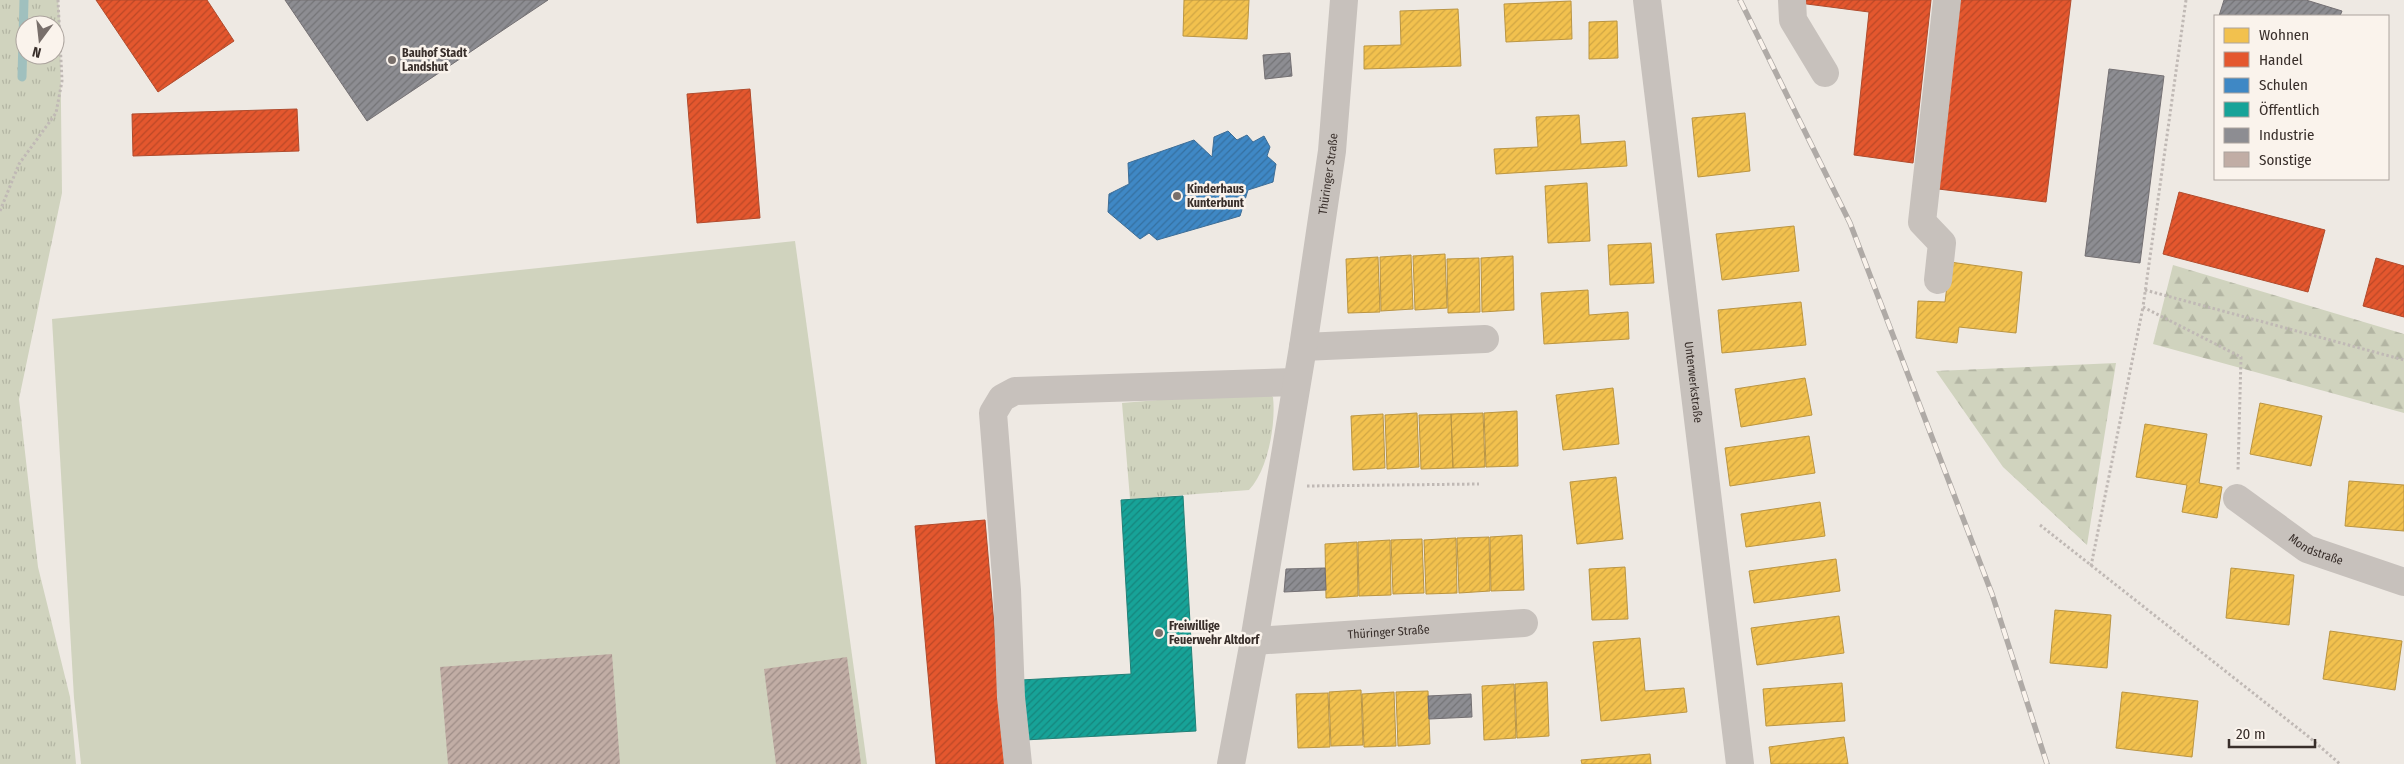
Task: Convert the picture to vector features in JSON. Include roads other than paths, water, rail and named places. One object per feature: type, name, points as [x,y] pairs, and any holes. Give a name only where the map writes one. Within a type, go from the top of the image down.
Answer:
[{"type":"street","name":"Thüringer Straße","points":[[1231,764],[1254,641],[1278,486],[1303,347],[1332,151],[1344,0]]},
{"type":"street","name":"Unterwerkstraße","points":[[1647,0],[1740,764]]},
{"type":"street","points":[[1792,0],[1793,20],[1825,73]]},
{"type":"street","points":[[1938,280],[1942,243],[1922,222],[1947,0]]},
{"type":"street","points":[[1303,347],[1485,339]]},
{"type":"street","points":[[1018,764],[1011,697],[1007,590],[993,413],[1002,398],[1015,391],[1296,382]]},
{"type":"street","name":"Mondstraße","points":[[2237,498],[2307,549],[2404,582]]},
{"type":"street","name":"Thüringer Straße","points":[[1254,641],[1524,623]]},
{"type":"waterway","points":[[22,77],[24,0]]},
{"type":"railway","points":[[1740,0],[1850,223],[1992,594],[2047,764]]},
{"type":"place","name":"Bauhof Stadt Landshut","points":[[392,60]]},
{"type":"place","name":"Kinderhaus Kunterbunt","points":[[1177,196]]},
{"type":"place","name":"Freiwillige Feuerwehr Altdorf","points":[[1159,633]]}]
